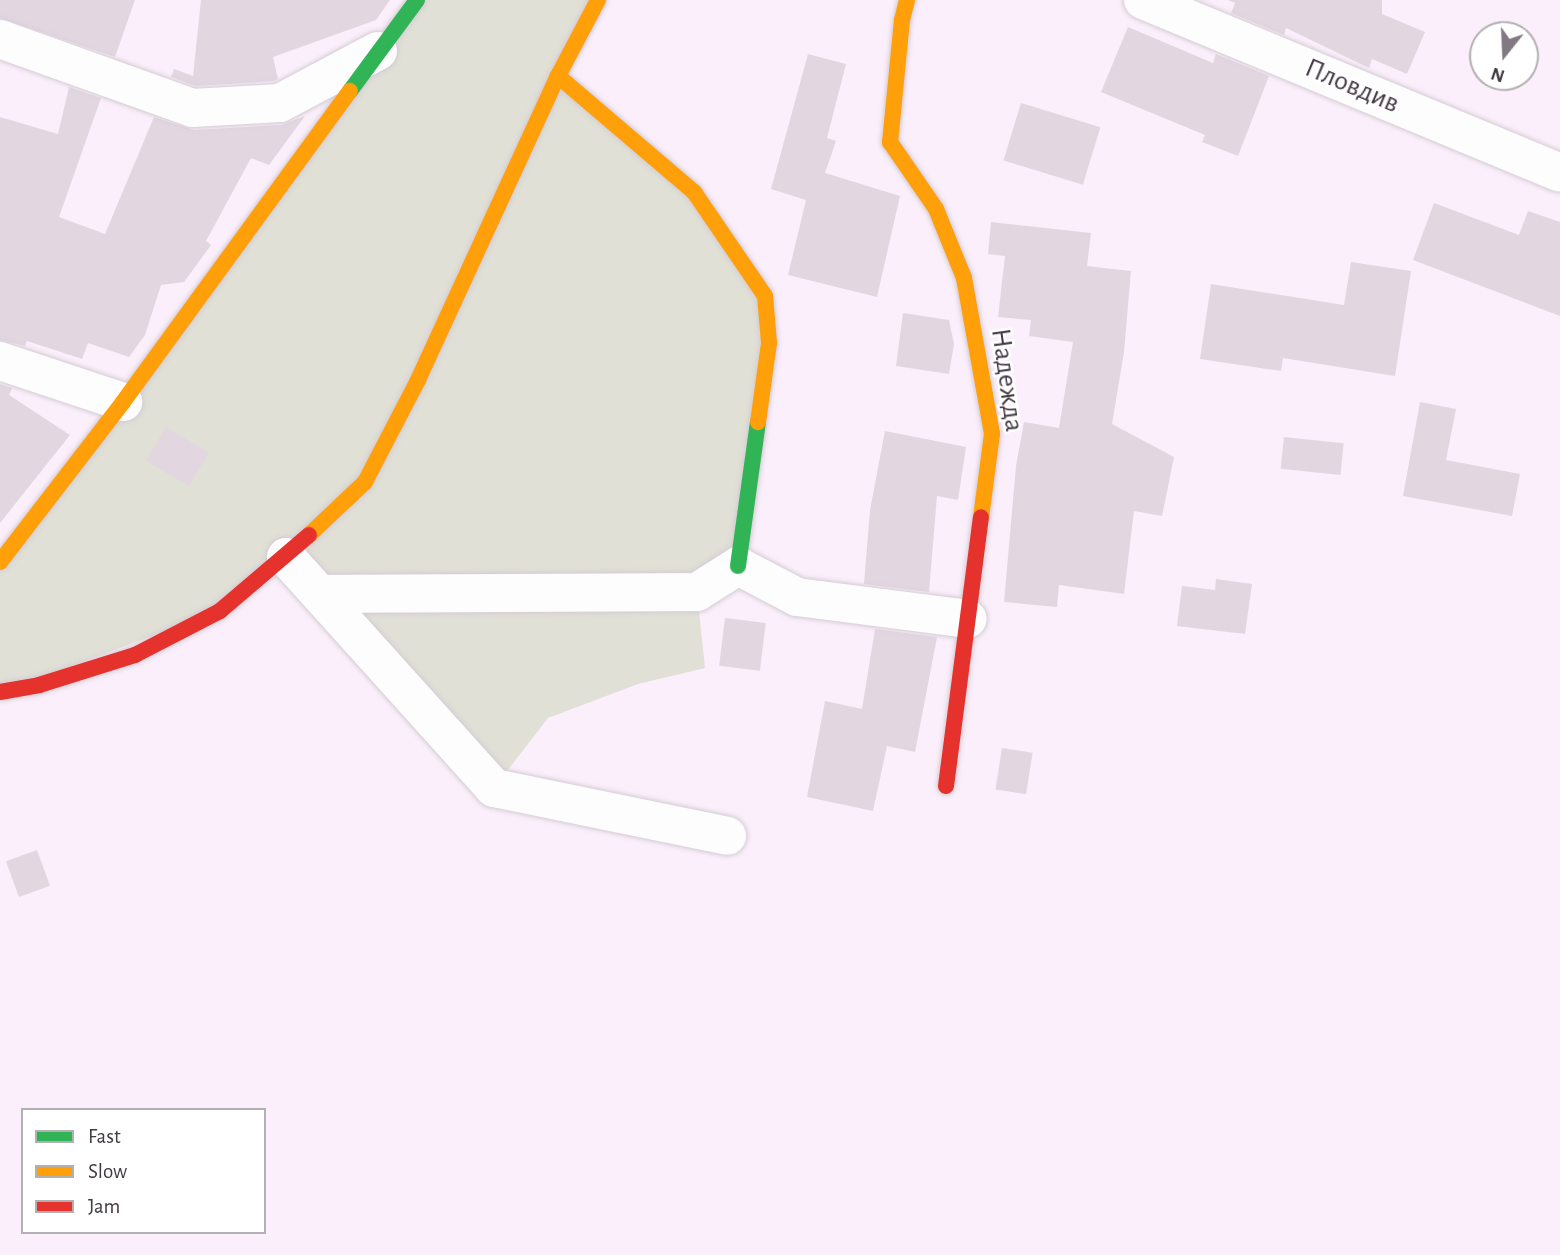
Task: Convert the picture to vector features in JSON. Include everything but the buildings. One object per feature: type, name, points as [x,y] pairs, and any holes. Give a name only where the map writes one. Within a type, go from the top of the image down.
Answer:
[{"type":"street","points":[[0,561],[123,402],[417,0]]},
{"type":"street","points":[[0,692],[39,685],[135,655],[220,611],[286,557],[365,482],[418,380],[558,76],[598,0]]},
{"type":"street","name":"Надежда","points":[[907,0],[902,20],[890,142],[936,209],[964,278],[992,434],[946,786]]},
{"type":"street","name":"Пловдив","points":[[1143,0],[1560,173]]},
{"type":"street","points":[[0,39],[193,108],[280,103],[378,51]]},
{"type":"street","points":[[320,594],[697,592],[738,566],[769,343],[765,296],[694,192],[558,76]]},
{"type":"street","points":[[0,361],[123,402]]},
{"type":"street","points":[[286,557],[494,788],[562,805],[727,836]]},
{"type":"street","points":[[738,566],[797,597],[968,619]]},
{"type":"shaded area","points":[[417,0],[598,0],[558,76],[694,192],[765,296],[738,566],[697,592],[705,668],[638,684],[548,718],[494,788],[286,557],[220,611],[0,692],[0,562]]},
{"type":"traffic: fast","points":[[350,91],[417,0]]},
{"type":"traffic: fast","points":[[738,566],[758,422]]},
{"type":"traffic: slow","points":[[309,535],[365,482],[418,380],[558,76],[598,0]]},
{"type":"traffic: slow","points":[[907,0],[902,20],[890,142],[936,209],[964,278],[992,434],[981,517]]},
{"type":"traffic: slow","points":[[558,76],[694,192],[765,296],[769,343],[758,422]]},
{"type":"traffic: slow","points":[[0,562],[123,402],[350,91]]},
{"type":"traffic: jam","points":[[946,786],[981,517]]},
{"type":"traffic: jam","points":[[0,692],[39,685],[135,655],[220,611],[309,535]]}]
